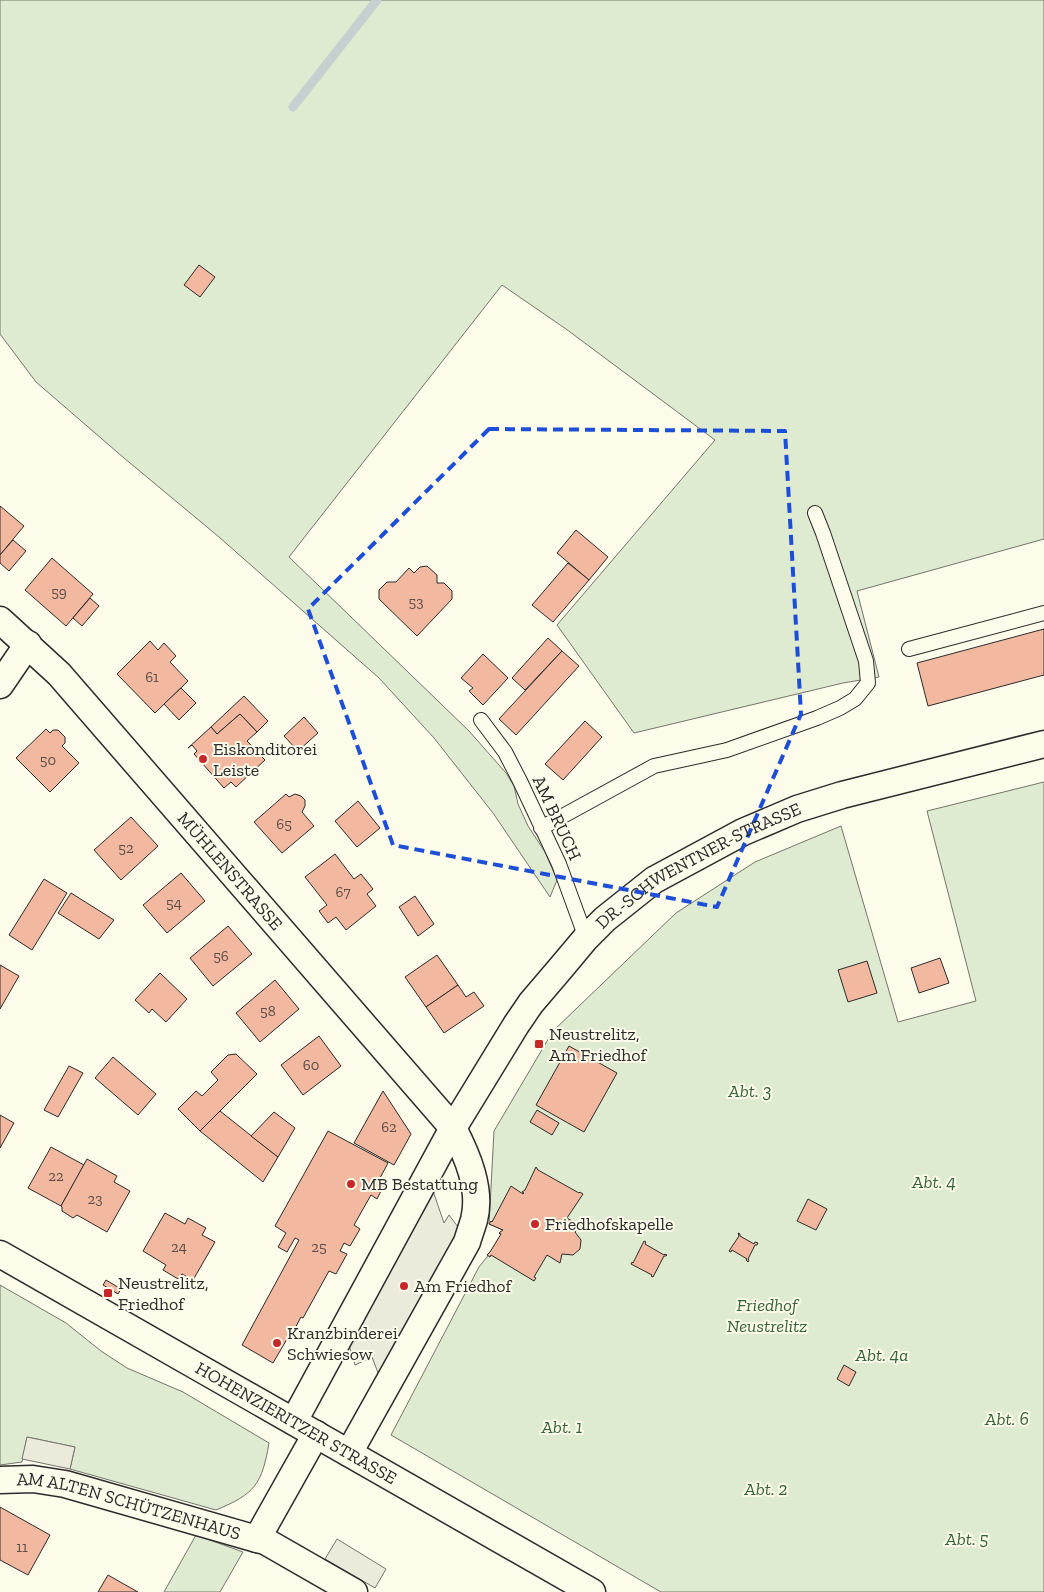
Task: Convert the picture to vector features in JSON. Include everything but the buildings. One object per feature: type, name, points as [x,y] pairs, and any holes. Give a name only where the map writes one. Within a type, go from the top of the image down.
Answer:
[{"type":"street","name":"MÜHLENSTRASSE","points":[[0,620],[59,674],[453,1128]]},
{"type":"street","points":[[0,685],[28,644]]},
{"type":"street","name":"DR.-SCHWENTNER-STRASSE","points":[[305,1428],[453,1128],[531,1003],[586,938],[605,919],[654,880],[743,832],[797,809],[842,795],[1044,744]]},
{"type":"street","points":[[350,1453],[463,1249],[474,1218],[476,1195],[467,1156],[453,1128]]},
{"type":"street","name":"HOHENZIERITZER STRASSE","points":[[0,1254],[592,1592]]},
{"type":"street","name":"AM ALTEN SCHÜTZENHAUS","points":[[257,1539],[305,1428]]},
{"type":"street","name":"AM ALTEN SCHÜTZENHAUS","points":[[0,1480],[33,1479],[65,1484],[265,1541],[354,1592]]},
{"type":"lane","points":[[541,828],[654,766],[727,750],[817,718],[855,699],[868,683],[866,660],[815,513]]},
{"type":"lane","points":[[909,648],[1044,613]]},
{"type":"lane","name":"AM BRUCH","points":[[481,720],[505,752],[558,864],[586,938]]},
{"type":"highlighted area","points":[[489,429],[785,431],[801,714],[717,907],[393,845],[308,609]]},
{"type":"green space","points":[[0,0],[1044,0],[1044,539],[857,591],[879,677],[843,683],[634,733],[557,625],[715,440],[566,329],[502,285],[289,557],[469,731],[506,773],[514,786],[518,804],[528,826],[545,852],[557,880],[550,897],[493,813],[434,738],[379,678],[219,537],[36,382],[0,334]]},
{"type":"green space","name":"Friedhof Neustrelitz","points":[[1044,782],[1044,1592],[661,1592],[391,1435],[479,1267],[501,1235],[499,1233],[503,1230],[489,1224],[494,1131],[553,1031],[676,913],[755,862],[841,826],[898,1022],[976,1001],[927,811]]},
{"type":"green space","points":[[0,1285],[66,1323],[101,1351],[127,1368],[183,1392],[269,1443],[263,1469],[254,1486],[240,1499],[216,1510],[70,1469],[75,1447],[27,1437],[22,1462],[0,1465]]},
{"type":"green space","points":[[196,1535],[243,1552],[220,1592],[164,1592]]},
{"type":"shaded area","name":"Am Friedhof","points":[[432,1188],[444,1223],[449,1215],[461,1231],[380,1378],[372,1357],[355,1365],[348,1342]]},
{"type":"shaded area","points":[[27,1437],[75,1447],[70,1469],[22,1459]]},
{"type":"shaded area","points":[[337,1539],[386,1569],[375,1588],[325,1559]]},
{"type":"waterway","points":[[293,107],[377,0]]},
{"type":"place","name":"Eiskonditorei Leiste","points":[[203,759]]},
{"type":"place","name":"Neustrelitz, Am Friedhof","points":[[539,1044]]},
{"type":"place","name":"MB Bestattung","points":[[351,1184]]},
{"type":"place","name":"Friedhofskapelle","points":[[535,1224]]},
{"type":"place","name":"Am Friedhof","points":[[404,1286]]},
{"type":"place","name":"Neustrelitz, Friedhof","points":[[108,1293]]},
{"type":"place","name":"Kranzbinderei Schwiesow","points":[[277,1343]]},
{"type":"park label","name":"Abt. 3","points":[[750,1091]]},
{"type":"park label","name":"Abt. 4","points":[[934,1182]]},
{"type":"park label","name":"Abt. 4a","points":[[882,1355]]},
{"type":"park label","name":"Abt. 6","points":[[1007,1419]]},
{"type":"park label","name":"Abt. 1","points":[[562,1427]]},
{"type":"park label","name":"Abt. 2","points":[[766,1489]]},
{"type":"park label","name":"Abt. 5","points":[[967,1539]]}]
